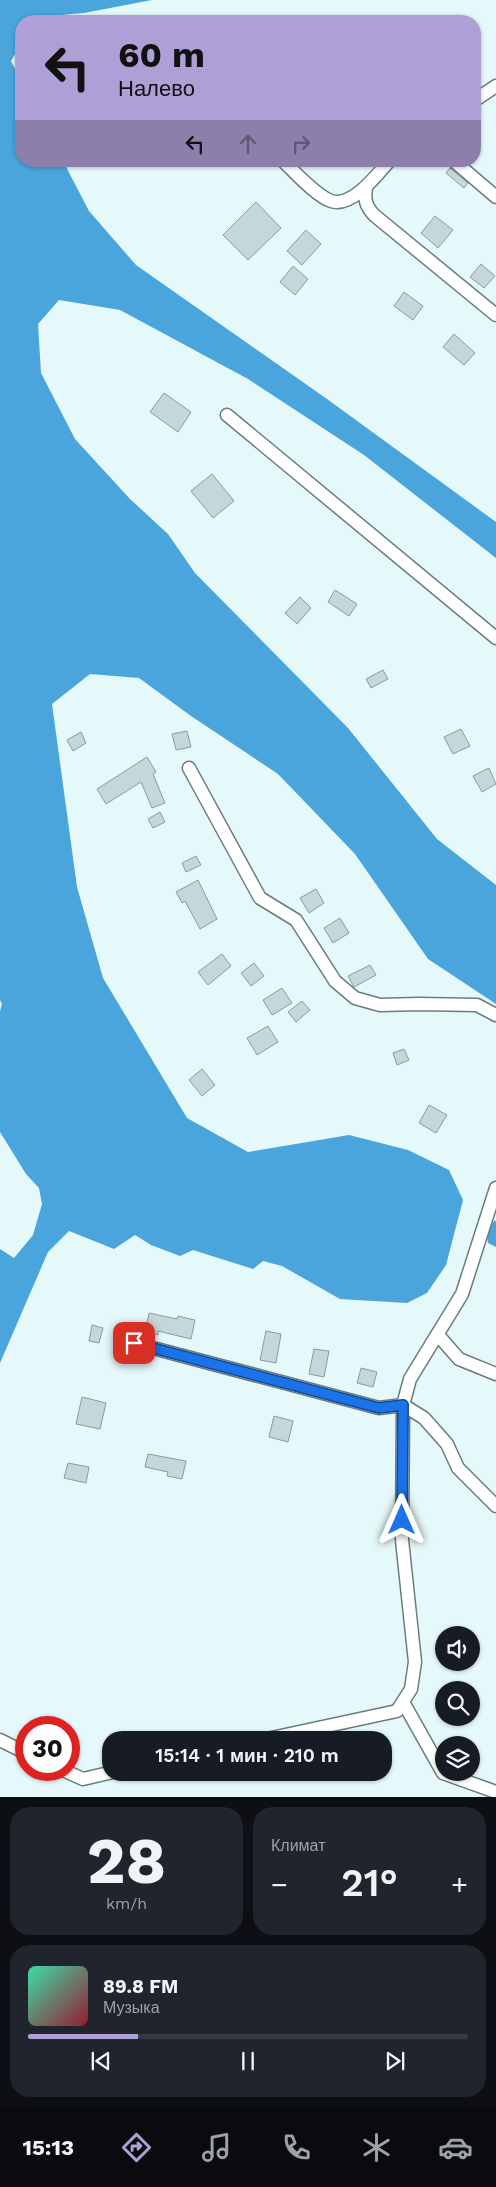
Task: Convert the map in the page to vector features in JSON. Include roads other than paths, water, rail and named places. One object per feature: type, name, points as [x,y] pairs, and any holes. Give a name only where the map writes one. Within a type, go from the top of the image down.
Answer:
[{"type":"street","points":[[481,96],[496,86]]},
{"type":"street","points":[[290,167],[320,194],[331,201],[344,202],[366,188],[384,167]]},
{"type":"street","points":[[461,167],[496,197]]},
{"type":"street","points":[[366,188],[364,199],[374,215],[496,315]]},
{"type":"street","points":[[226,415],[496,638]]},
{"type":"street","points":[[189,768],[260,898],[296,920],[335,981],[355,998],[380,1005],[477,1006],[496,1015]]},
{"type":"street","points":[[304,1731],[397,1711],[411,1689],[415,1662],[402,1540],[403,1405],[410,1379],[462,1294],[496,1188]]},
{"type":"street","points":[[438,1336],[459,1359],[496,1374]]},
{"type":"street","points":[[134,1343],[379,1408],[403,1405],[424,1418],[448,1444],[458,1468],[496,1506]]},
{"type":"street","points":[[403,1702],[442,1773],[496,1792]]},
{"type":"street","points":[[0,1740],[15,1747]]},
{"type":"street","points":[[80,1778],[102,1774]]},
{"type":"water","points":[[0,0],[152,0],[84,13],[15,15],[15,54],[11,61],[15,69],[15,167],[66,167],[89,211],[136,265],[327,399],[496,522],[496,558],[364,455],[248,379],[120,310],[59,300],[38,324],[41,373],[75,439],[130,499],[168,534],[195,573],[348,728],[437,839],[496,885],[496,1004],[428,959],[355,854],[278,774],[191,716],[139,678],[90,674],[52,704],[77,887],[103,978],[187,1118],[248,1152],[349,1135],[408,1150],[449,1170],[463,1200],[446,1265],[427,1293],[407,1303],[340,1299],[282,1266],[263,1261],[253,1269],[193,1250],[180,1256],[151,1245],[135,1235],[114,1249],[69,1231],[48,1252],[0,1363],[0,1249],[14,1258],[33,1235],[42,1204],[39,1188],[26,1174],[0,1132],[0,1011],[2,1004],[0,1000]]},
{"type":"water","points":[[495,1220],[496,1247],[488,1243],[487,1236],[489,1228]]}]
